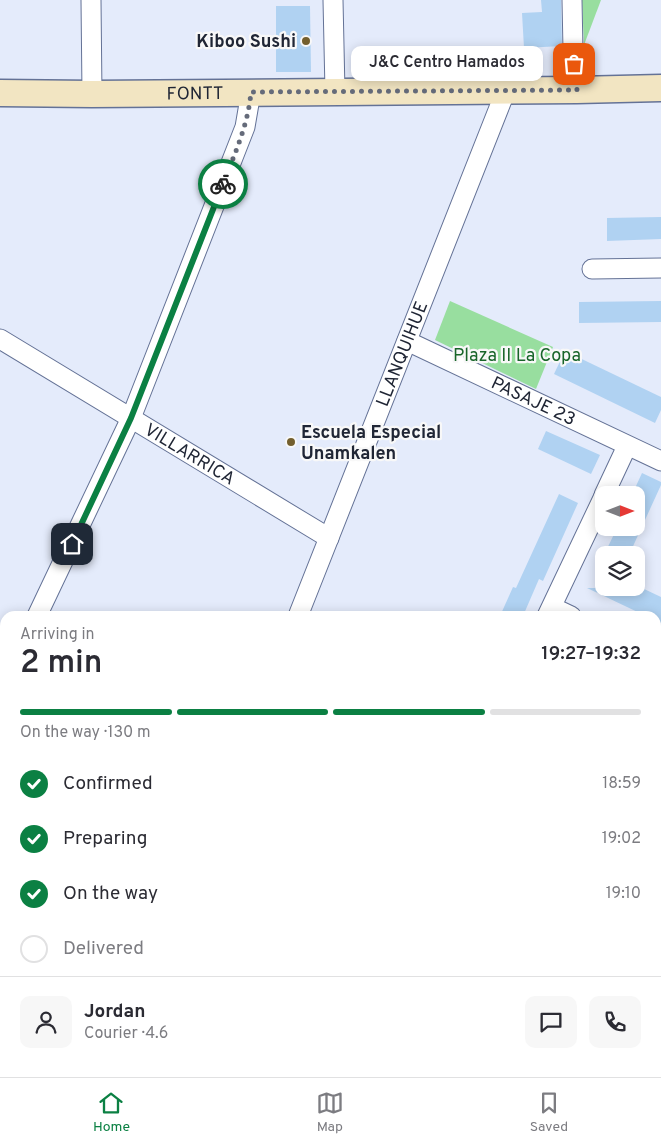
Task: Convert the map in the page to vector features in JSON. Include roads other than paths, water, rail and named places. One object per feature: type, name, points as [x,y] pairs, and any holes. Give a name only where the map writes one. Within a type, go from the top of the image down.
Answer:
[{"type":"main road","name":"FONTT","points":[[0,93],[92,94],[661,88]]},
{"type":"street","points":[[91,0],[92,94]]},
{"type":"street","points":[[333,0],[335,91]]},
{"type":"street","points":[[572,0],[573,50],[577,90]]},
{"type":"street","name":"LLANQUIHUE","points":[[300,611],[506,90]]},
{"type":"street","points":[[40,611],[131,418],[246,127],[250,110],[251,92]]},
{"type":"street","points":[[592,269],[661,268]]},
{"type":"street","name":"VILLARRICA","points":[[0,339],[329,538]]},
{"type":"street","name":"PASAJE 23","points":[[407,341],[661,461]]},
{"type":"street","points":[[608,486],[627,446]]},
{"type":"street","points":[[549,611],[595,514]]},
{"type":"place","name":"Kiboo Sushi","points":[[306,41]]},
{"type":"place","name":"J&C Centro Hamados","points":[[574,64]]},
{"type":"place","name":"Escuela Especial Unamkalen","points":[[291,442]]},
{"type":"park label","name":"Plaza II La Copa","points":[[517,355]]}]
